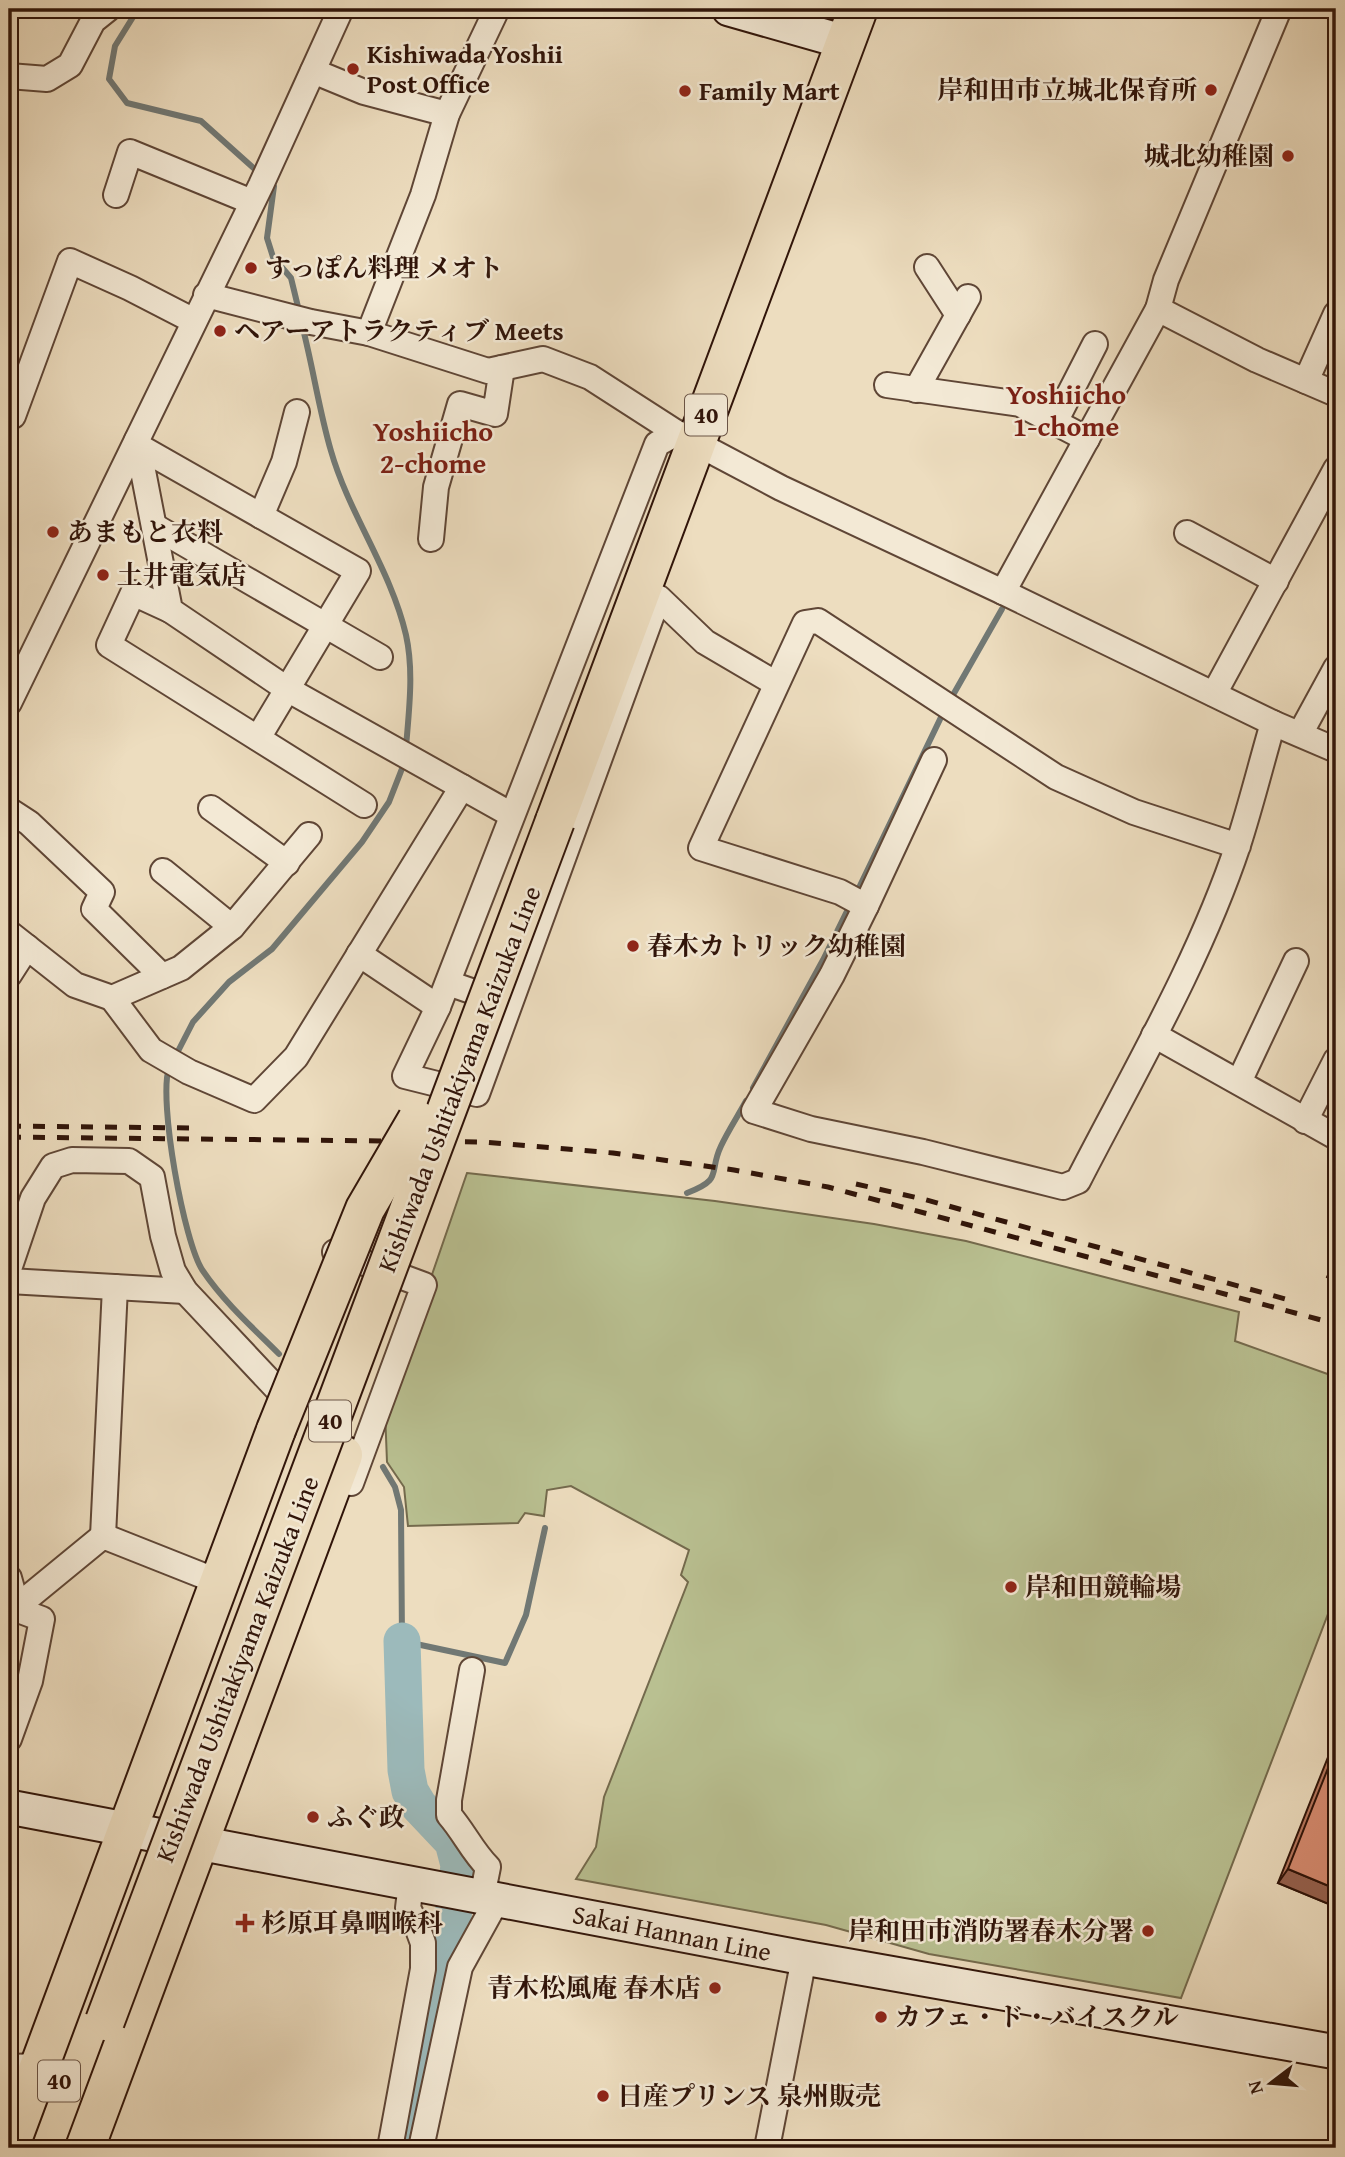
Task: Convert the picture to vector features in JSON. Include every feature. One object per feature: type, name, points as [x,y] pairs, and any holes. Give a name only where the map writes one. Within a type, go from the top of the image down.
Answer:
[{"type":"main road","points":[[729,9],[838,23]]},
{"type":"main road","name":"Kishiwada Ushitakiyama Kaizuka Line","points":[[34,2148],[95,2017],[429,1122],[533,817],[687,437],[838,23]]},
{"type":"main road","points":[[9,2148],[24,2066],[127,1829],[276,1430],[365,1209],[429,1122]]},
{"type":"main road","points":[[85,2148],[343,1455],[415,1251],[429,1122]]},
{"type":"main road","name":"Sakai Hannan Line","points":[[9,1807],[804,1958],[1336,2052]]},
{"type":"main road","name":"Kishiwada Ushitakiyama Kaizuka Line","points":[[58,2148],[95,2017]]},
{"type":"street","points":[[9,76],[47,79],[70,65],[93,21],[108,9]]},
{"type":"street","points":[[9,703],[138,443],[341,9]]},
{"type":"street","points":[[369,333],[423,195],[447,114],[497,9]]},
{"type":"street","points":[[1003,592],[1158,309],[1166,280],[1279,9]]},
{"type":"street","points":[[313,71],[364,92],[447,114]]},
{"type":"street","points":[[116,195],[130,152],[252,202]]},
{"type":"street","points":[[9,415],[13,416],[70,261],[194,321]]},
{"type":"street","points":[[916,390],[963,307],[926,267]]},
{"type":"street","points":[[206,296],[369,333],[488,371],[543,359],[590,377],[687,437],[781,488],[1273,723],[1336,750]]},
{"type":"street","points":[[1158,309],[1257,360],[1336,394]]},
{"type":"street","points":[[1306,381],[1336,314]]},
{"type":"street","points":[[1055,422],[1096,344]]},
{"type":"street","points":[[431,538],[436,487],[460,404],[495,414],[502,368]]},
{"type":"street","points":[[887,385],[1020,404],[1087,439]]},
{"type":"street","points":[[261,516],[284,462],[297,412]]},
{"type":"street","points":[[364,805],[109,645],[133,593],[170,610],[287,689],[462,787],[533,817],[448,983],[405,1076],[477,1094],[705,465],[687,437]]},
{"type":"street","points":[[138,443],[358,571],[258,738]]},
{"type":"street","points":[[138,443],[170,610]]},
{"type":"street","points":[[1214,694],[1336,469]]},
{"type":"street","points":[[154,526],[380,657]]},
{"type":"street","points":[[1187,533],[1276,581]]},
{"type":"street","points":[[659,598],[705,642],[775,683]]},
{"type":"street","points":[[866,906],[840,892],[701,848],[805,623],[817,621],[1056,777],[1133,812],[1238,846]]},
{"type":"street","points":[[1300,734],[1336,668]]},
{"type":"street","points":[[934,760],[832,975],[754,1111],[811,1129],[923,1152],[1063,1187],[1078,1181],[1200,940],[1238,846],[1273,723]]},
{"type":"street","points":[[9,975],[18,940],[75,985],[112,998],[151,1050],[189,1072],[254,1100],[296,1057],[462,787]]},
{"type":"street","points":[[211,808],[287,863]]},
{"type":"street","points":[[9,810],[29,823],[102,892],[94,909],[162,976]]},
{"type":"street","points":[[112,998],[181,968],[232,927],[309,835]]},
{"type":"street","points":[[163,871],[232,927]]},
{"type":"street","points":[[359,954],[438,1007]]},
{"type":"street","points":[[1239,1082],[1296,961]]},
{"type":"street","points":[[448,983],[510,1004]]},
{"type":"street","points":[[1154,1035],[1336,1137]]},
{"type":"street","points":[[1305,1121],[1336,1060]]},
{"type":"street","points":[[9,1269],[33,1198],[53,1166],[72,1160],[129,1161],[152,1177],[163,1236],[173,1271],[185,1291],[279,1391]]},
{"type":"street","points":[[127,1829],[125,1796],[331,1251],[424,1285],[225,1815],[200,1843]]},
{"type":"street","points":[[9,1281],[185,1291]]},
{"type":"street","points":[[13,1609],[103,1536],[115,1287]]},
{"type":"street","points":[[103,1536],[209,1578]]},
{"type":"street","points":[[9,1578],[13,1609]]},
{"type":"street","points":[[9,1739],[30,1681],[42,1619],[13,1609]]},
{"type":"street","points":[[421,2148],[460,1967],[485,1897],[488,1867],[473,1852],[462,1829],[449,1815],[446,1762],[463,1681]]},
{"type":"street","points":[[390,2148],[423,1969],[423,1943],[408,1908],[416,1884]]},
{"type":"street","points":[[768,2148],[804,1958]]},
{"type":"green space","name":"岸和田競輪場","points":[[467,1173],[715,1201],[874,1224],[966,1241],[1239,1312],[1235,1341],[1336,1377],[1336,1593],[1181,1998],[929,1954],[826,1925],[576,1879],[596,1847],[604,1797],[688,1582],[681,1575],[689,1550],[571,1486],[547,1490],[544,1516],[525,1513],[518,1523],[408,1526],[404,1487],[387,1462],[385,1411]]},
{"type":"building","points":[[1336,1748],[1336,1889],[1288,1869]]},
{"type":"waterway","points":[[138,9],[115,46],[109,79],[127,103],[201,121],[259,173]]},
{"type":"waterway","points":[[270,182],[274,186],[267,238],[273,257],[291,278],[299,311]]},
{"type":"waterway","points":[[302,325],[327,436],[339,474],[390,588],[406,635],[410,677],[406,747]]},
{"type":"waterway","points":[[949,702],[1002,609]]},
{"type":"waterway","points":[[856,894],[944,711]]},
{"type":"waterway","points":[[174,1059],[193,1022],[229,982],[272,949],[362,842],[389,802],[405,761]]},
{"type":"waterway","points":[[753,1088],[851,903]]},
{"type":"waterway","points":[[169,1068],[167,1109],[170,1139],[181,1203],[196,1256],[203,1271],[220,1293],[279,1354]]},
{"type":"waterway","points":[[687,1193],[711,1179],[721,1146],[746,1101]]},
{"type":"waterway","points":[[383,1467],[395,1487],[401,1510],[402,1641],[505,1663],[526,1615],[545,1528]]},
{"type":"waterway","points":[[402,1641],[406,1770],[410,1791],[419,1806],[453,1842],[459,1865],[452,1926],[441,1951],[403,2148]]},
{"type":"railway","points":[[9,1126],[192,1128]]},
{"type":"railway","points":[[9,1137],[483,1142],[613,1153],[734,1170],[828,1187],[1336,1324]]},
{"type":"railway","points":[[856,1184],[923,1199],[1289,1300]]},
{"type":"place","name":"Kishiwada Yoshii Post Office","points":[[353,69]]},
{"type":"place","name":"岸和田市立城北保育所","points":[[1211,90]]},
{"type":"place","name":"Family Mart","points":[[685,91]]},
{"type":"place","name":"城北幼稚園","points":[[1288,156]]},
{"type":"place","name":"すっぽん料理 メオト","points":[[251,268]]},
{"type":"place","name":"ヘアーアトラクティブ Meets","points":[[220,331]]},
{"type":"place","name":"あまもと衣料","points":[[53,532]]},
{"type":"place","name":"土井電気店","points":[[103,575]]},
{"type":"place","name":"春木カトリック幼稚園","points":[[633,946]]},
{"type":"place","name":"岸和田競輪場","points":[[1011,1587]]},
{"type":"place","name":"ふぐ政","points":[[313,1817]]},
{"type":"place","name":"杉原耳鼻咽喉科","points":[[245,1923]]},
{"type":"place","name":"岸和田市消防署春木分署","points":[[1148,1931]]},
{"type":"place","name":"青木松風庵 春木店","points":[[715,1988]]},
{"type":"place","name":"カフェ・ド・バイスクル","points":[[881,2017]]},
{"type":"place","name":"日産プリンス 泉州販売","points":[[603,2096]]},
{"type":"district","name":"Yoshiicho 1-chome","points":[[1066,410]]},
{"type":"district","name":"Yoshiicho 2-chome","points":[[433,447]]}]
